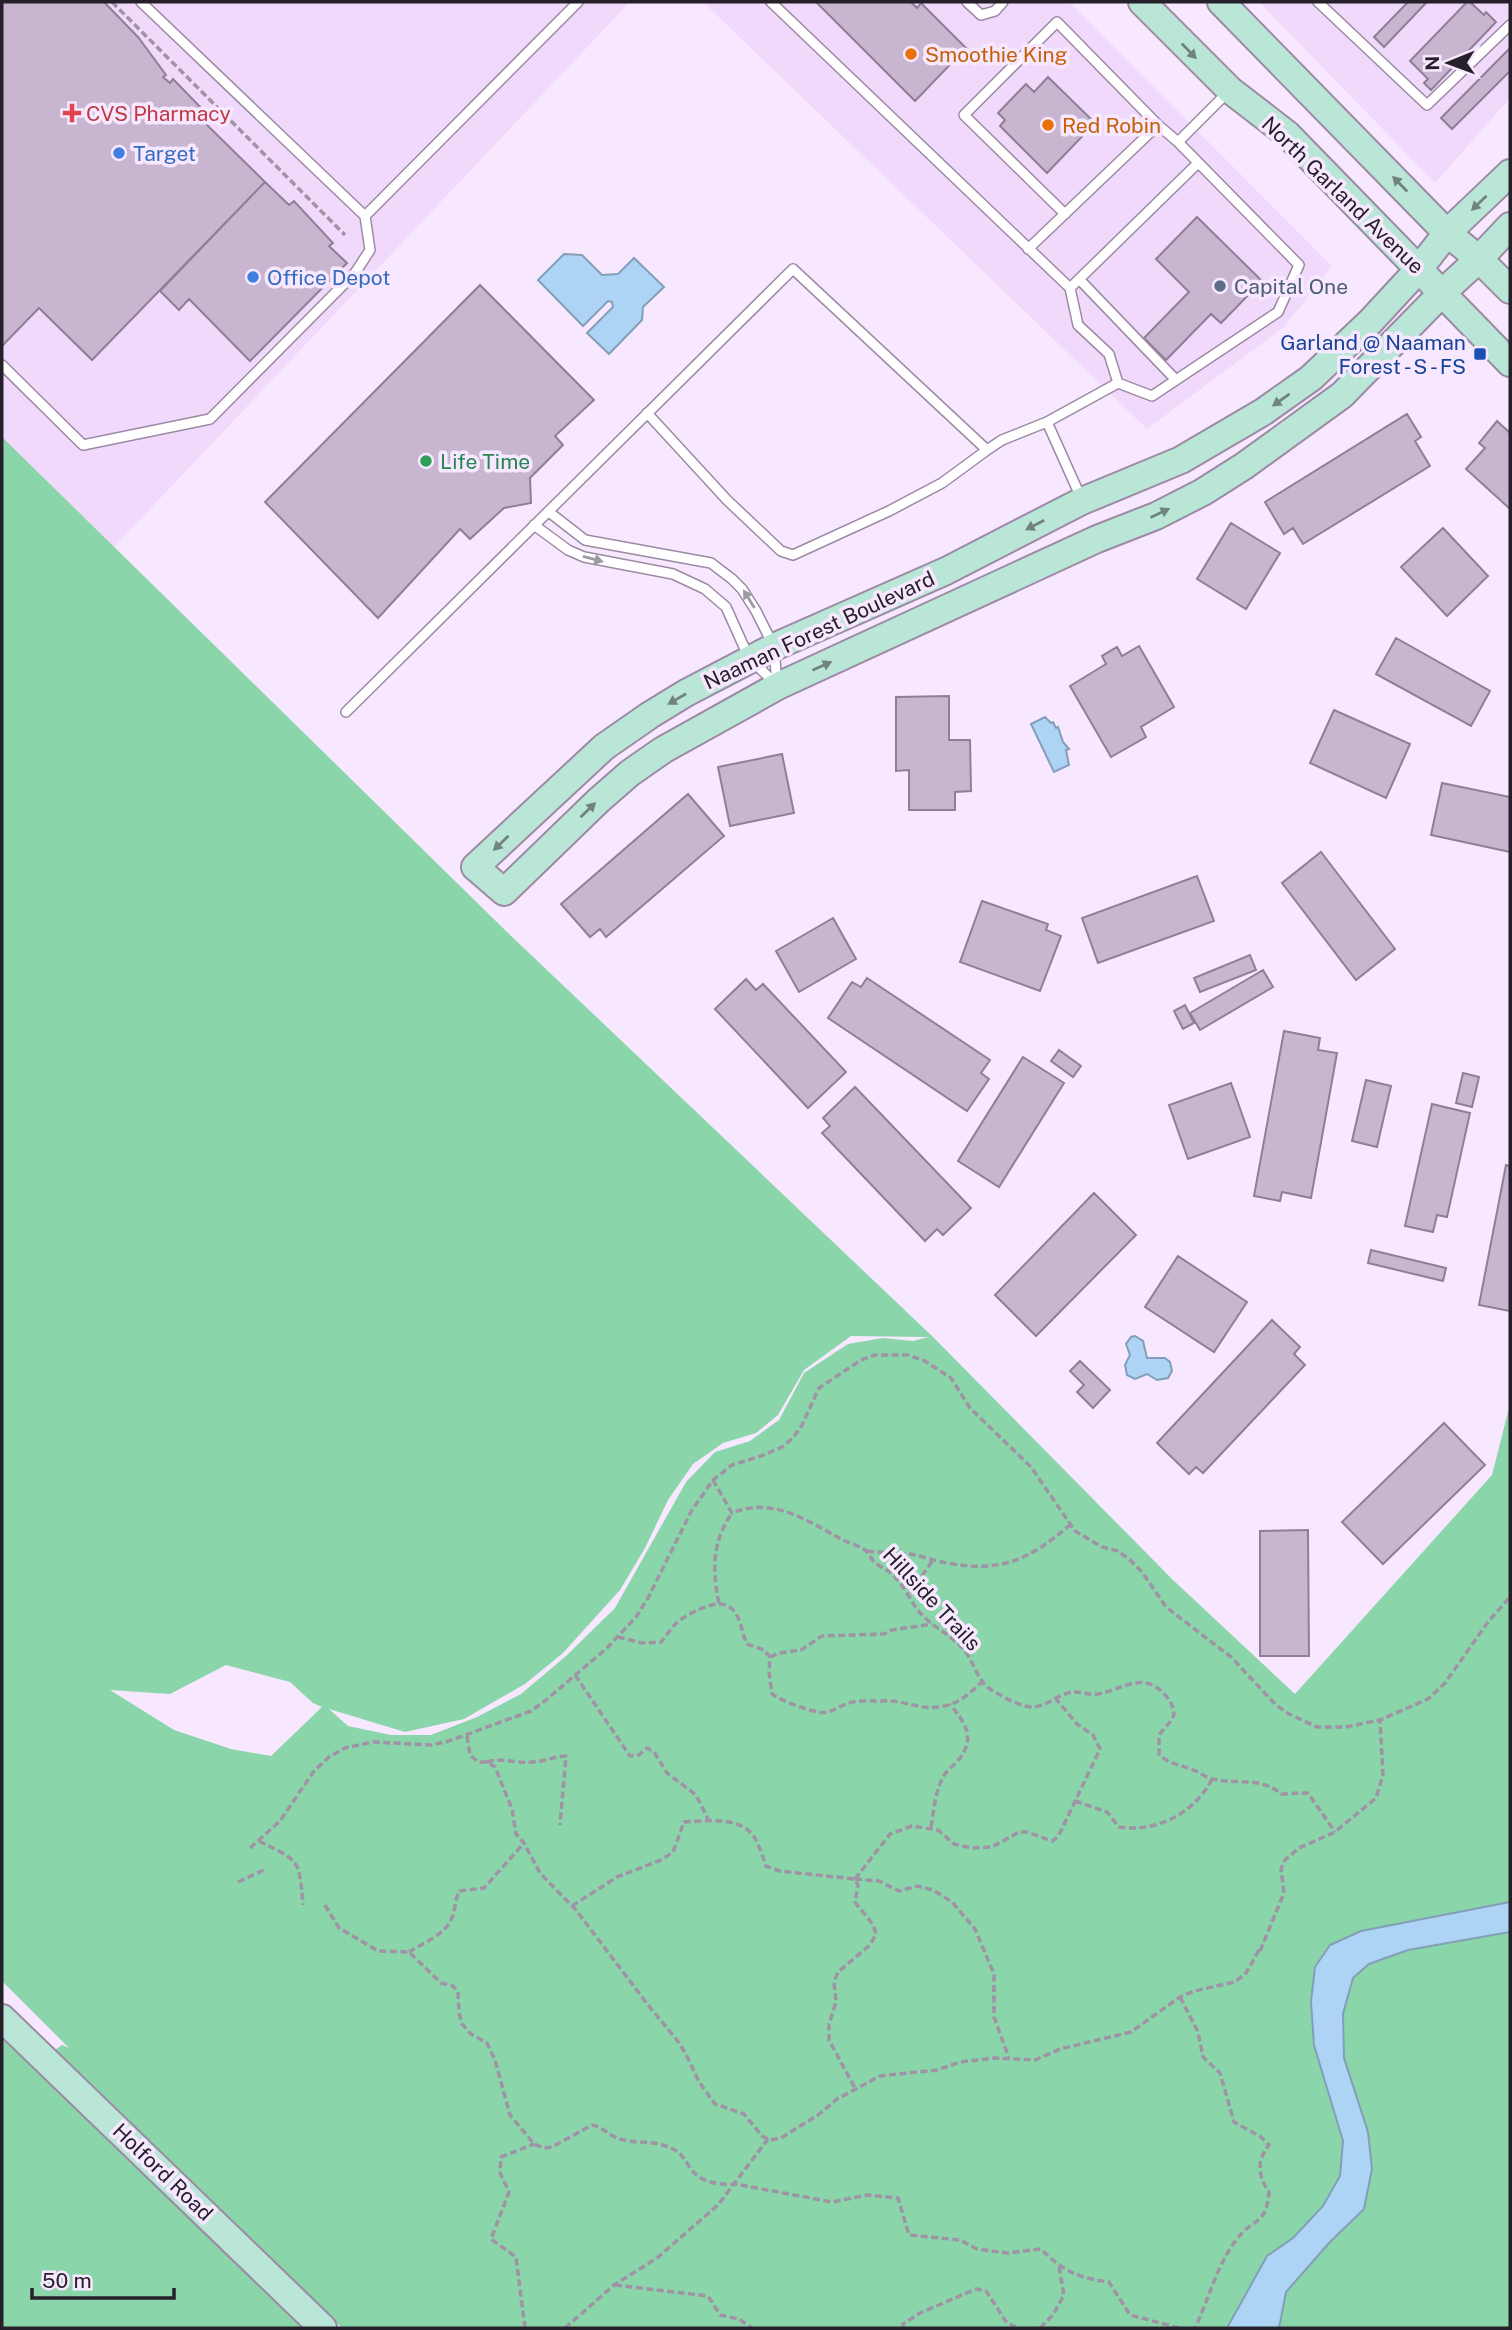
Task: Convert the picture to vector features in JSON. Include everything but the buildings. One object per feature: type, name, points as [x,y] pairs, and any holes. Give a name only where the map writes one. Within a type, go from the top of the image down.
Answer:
[{"type":"street","name":"North Garland Avenue","points":[[1142,2],[1230,90],[1287,134],[1510,363]]},
{"type":"street","points":[[1221,2],[1447,233],[1479,259],[1510,290]]},
{"type":"street","name":"Naaman Forest Boulevard","points":[[1510,173],[1447,233],[1370,322],[1311,378],[1273,405],[1181,460],[1082,501],[946,571],[749,658],[650,715],[604,747],[475,867],[504,892],[598,800],[663,750],[778,686],[1097,539],[1156,516],[1203,492],[1288,437],[1342,395],[1510,226]]},
{"type":"street","points":[[1082,501],[1097,539]]},
{"type":"street","name":"Holford Road","points":[[2,2018],[323,2328]]},
{"type":"lane","points":[[2,365],[83,445],[210,419],[355,273],[370,250],[365,216],[141,2]]},
{"type":"lane","points":[[365,216],[578,2]]},
{"type":"lane","points":[[771,2],[1070,288],[1078,325],[1109,354],[1118,383]]},
{"type":"lane","points":[[967,2],[981,15],[995,11],[1003,2]]},
{"type":"lane","points":[[1318,2],[1427,105],[1510,26]]},
{"type":"lane","points":[[648,414],[727,500],[781,551],[793,555],[889,511],[931,488],[1002,440],[1047,422],[1118,383],[1152,396],[1278,312],[1299,265],[1057,22],[964,115],[1065,214]]},
{"type":"lane","points":[[1178,142],[1230,90]]},
{"type":"lane","points":[[1028,249],[1158,125]]},
{"type":"lane","points":[[1070,288],[1198,163]]},
{"type":"lane","points":[[346,712],[793,269],[987,450]]},
{"type":"lane","points":[[1079,279],[1176,380]]},
{"type":"lane","points":[[1047,422],[1082,501]]},
{"type":"lane","points":[[549,512],[585,540],[711,563],[742,589],[774,647],[778,686]]},
{"type":"lane","points":[[534,525],[568,550],[584,557],[673,574],[705,589],[726,607],[749,658],[778,686]]},
{"type":"path","points":[[112,2],[345,235]]},
{"type":"path","points":[[250,1848],[280,1821],[314,1771],[329,1757],[345,1748],[373,1742],[430,1745],[467,1736],[531,1711],[618,1637],[648,1598],[692,1510],[713,1480],[732,1465],[761,1457],[782,1447],[802,1425],[820,1388],[850,1366],[875,1355],[908,1354],[925,1361],[951,1378],[970,1408],[1031,1467],[1075,1531],[1102,1548],[1118,1551],[1130,1560],[1166,1606],[1231,1657],[1276,1705],[1317,1727],[1380,1720],[1413,1707],[1437,1692],[1488,1622],[1510,1597]]},
{"type":"path","points":[[713,1480],[732,1513],[722,1527],[715,1558],[714,1577],[719,1603]]},
{"type":"path","name":"Hillside Trails","points":[[732,1513],[743,1508],[778,1509],[799,1515],[865,1550],[875,1563],[887,1569],[909,1594],[924,1618],[966,1652],[985,1686],[1022,1706],[1039,1707],[1079,1690],[1096,1695],[1125,1684],[1157,1686],[1173,1706],[1175,1714],[1171,1723],[1159,1735],[1159,1754],[1172,1764],[1192,1769],[1212,1779],[1260,1784],[1272,1787],[1280,1794],[1308,1793],[1335,1832]]},
{"type":"path","points":[[865,1550],[911,1554],[966,1566],[991,1567],[1027,1556],[1044,1547],[1070,1525]]},
{"type":"path","points":[[909,1594],[933,1560]]},
{"type":"path","points":[[618,1637],[642,1643],[661,1642],[678,1621],[708,1605],[719,1603],[731,1608],[738,1617],[747,1644],[764,1650],[770,1657],[802,1650],[822,1636],[884,1634],[892,1630],[934,1624]]},
{"type":"path","name":"Hillside Trails","points":[[770,1657],[772,1694],[819,1713],[829,1712],[849,1703],[884,1700],[898,1700],[920,1708],[950,1704],[961,1700],[982,1682]]},
{"type":"path","points":[[575,1675],[630,1756],[639,1755],[647,1748],[654,1752],[667,1773],[696,1795],[709,1821]]},
{"type":"path","points":[[855,1879],[890,1834],[912,1826],[939,1830],[954,1844],[972,1849],[992,1847],[1019,1832],[1027,1832],[1052,1841],[1058,1837],[1100,1749],[1093,1735],[1077,1724],[1056,1699]]},
{"type":"path","points":[[931,1828],[937,1794],[944,1775],[961,1757],[967,1744],[967,1728],[950,1704]]},
{"type":"path","points":[[487,1762],[495,1767],[508,1796],[516,1834],[540,1873],[572,1906],[687,2053],[699,2082],[715,2104],[744,2114],[762,2136],[781,2138],[855,2088],[880,2076],[937,2070],[960,2062],[1035,2060],[1060,2049],[1131,2032],[1180,1997],[1194,1991],[1235,1982],[1246,1973],[1260,1950],[1284,1893],[1281,1869],[1284,1860],[1299,1848],[1335,1832],[1376,1798],[1383,1775],[1380,1720]]},
{"type":"path","points":[[467,1736],[470,1755],[478,1762],[500,1758],[536,1762],[566,1756],[560,1825]]},
{"type":"path","points":[[1075,1801],[1107,1812],[1119,1827],[1133,1829],[1162,1825],[1204,1797],[1212,1779]]},
{"type":"path","points":[[572,1906],[617,1877],[661,1860],[673,1852],[684,1822],[709,1821],[742,1825],[755,1837],[766,1866],[779,1871],[879,1881],[899,1891],[918,1886],[933,1890],[952,1902],[975,1930],[994,1975],[994,2017],[1009,2059]]},
{"type":"path","points":[[259,1841],[296,1861],[303,1905]]},
{"type":"path","points":[[326,1905],[339,1928],[378,1951],[409,1952],[442,1931],[452,1919],[458,1891],[484,1888],[524,1843]]},
{"type":"path","points":[[238,1882],[264,1870]]},
{"type":"path","points":[[855,1879],[858,1885],[855,1902],[862,1913],[873,1922],[876,1934],[870,1945],[838,1972],[834,1982],[836,2002],[829,2024],[829,2040],[855,2088]]},
{"type":"path","points":[[409,1952],[441,1983],[453,1986],[458,1992],[459,2013],[463,2024],[471,2035],[487,2043],[495,2060],[510,2115],[534,2144],[544,2148],[552,2147],[592,2125],[601,2127],[613,2137],[623,2140],[671,2147],[681,2154],[701,2179],[832,2202],[867,2195],[898,2198],[909,2235],[960,2240],[977,2249],[1007,2253],[1041,2249],[1059,2267],[1084,2279],[1109,2282],[1130,2315],[1179,2328]]},
{"type":"path","points":[[1180,1997],[1198,2032],[1203,2057],[1220,2073],[1234,2122],[1261,2137],[1269,2145],[1260,2156],[1260,2179],[1269,2192],[1267,2210],[1258,2223],[1238,2236],[1223,2259],[1195,2328]]},
{"type":"path","points":[[565,2328],[614,2285],[657,2258],[718,2205],[768,2138]]},
{"type":"path","points":[[525,2328],[516,2257],[491,2239],[509,2192],[500,2173],[501,2157],[534,2144]]},
{"type":"path","points":[[1040,2328],[1053,2315],[1063,2295],[1059,2267]]},
{"type":"path","points":[[614,2285],[708,2296],[720,2315],[739,2319],[752,2328]]},
{"type":"path","points":[[903,2328],[903,2324],[920,2313],[976,2289],[986,2291],[1007,2323],[1018,2328]]},
{"type":"shaded area","points":[[2,2],[630,2],[113,548],[2,437]]},
{"type":"shaded area","points":[[703,2],[1069,2],[1332,266],[1284,327],[1147,429]]},
{"type":"shaded area","points":[[1259,2],[1510,2],[1510,98],[1435,183]]},
{"type":"green space","points":[[2,437],[507,932],[933,1337],[1173,1580],[1295,1694],[1492,1475],[1510,1404],[1510,2328],[342,2328],[52,2052],[62,2045],[69,2048],[2,1981]],"holes":[[[851,1336],[929,1337],[913,1341],[883,1338],[848,1344],[804,1373],[779,1420],[750,1441],[715,1452],[686,1482],[615,1608],[566,1656],[521,1694],[477,1717],[431,1735],[391,1735],[348,1726],[329,1709],[405,1732],[464,1719],[525,1684],[563,1653],[620,1590],[645,1548],[668,1500],[693,1464],[723,1443],[756,1433],[778,1415],[804,1370]],[[226,1665],[290,1682],[313,1703],[322,1707],[271,1756],[231,1749],[174,1730],[110,1690],[170,1694]]]},
{"type":"green space","points":[[2,2034],[47,2075],[302,2328],[2,2328]]},
{"type":"water","points":[[564,254],[582,255],[602,275],[618,274],[634,258],[664,287],[643,307],[642,320],[609,354],[587,333],[613,307],[612,302],[608,301],[583,326],[538,280]]},
{"type":"water","points":[[1045,717],[1058,727],[1063,742],[1069,749],[1066,750],[1069,765],[1054,772],[1031,724]]},
{"type":"water","points":[[1135,1336],[1143,1341],[1147,1358],[1165,1358],[1170,1362],[1172,1371],[1168,1378],[1157,1380],[1147,1374],[1135,1379],[1127,1375],[1125,1365],[1130,1355],[1126,1344]]},
{"type":"water","points":[[1510,1902],[1510,1932],[1408,1950],[1369,1964],[1353,1978],[1343,2014],[1344,2058],[1368,2132],[1372,2169],[1364,2209],[1329,2243],[1286,2292],[1279,2328],[1227,2328],[1267,2256],[1293,2238],[1323,2206],[1340,2176],[1343,2141],[1314,2045],[1311,2002],[1315,1967],[1330,1945],[1361,1931]]},
{"type":"place","name":"Smoothie King","points":[[911,54]]},
{"type":"place","name":"CVS Pharmacy","points":[[72,113]]},
{"type":"place","name":"Red Robin","points":[[1048,125]]},
{"type":"place","name":"Target","points":[[119,153]]},
{"type":"place","name":"Office Depot","points":[[253,277]]},
{"type":"place","name":"Capital One","points":[[1220,286]]},
{"type":"place","name":"Garland @ Naaman Forest - S - FS","points":[[1480,354]]},
{"type":"place","name":"Life Time","points":[[426,461]]}]
